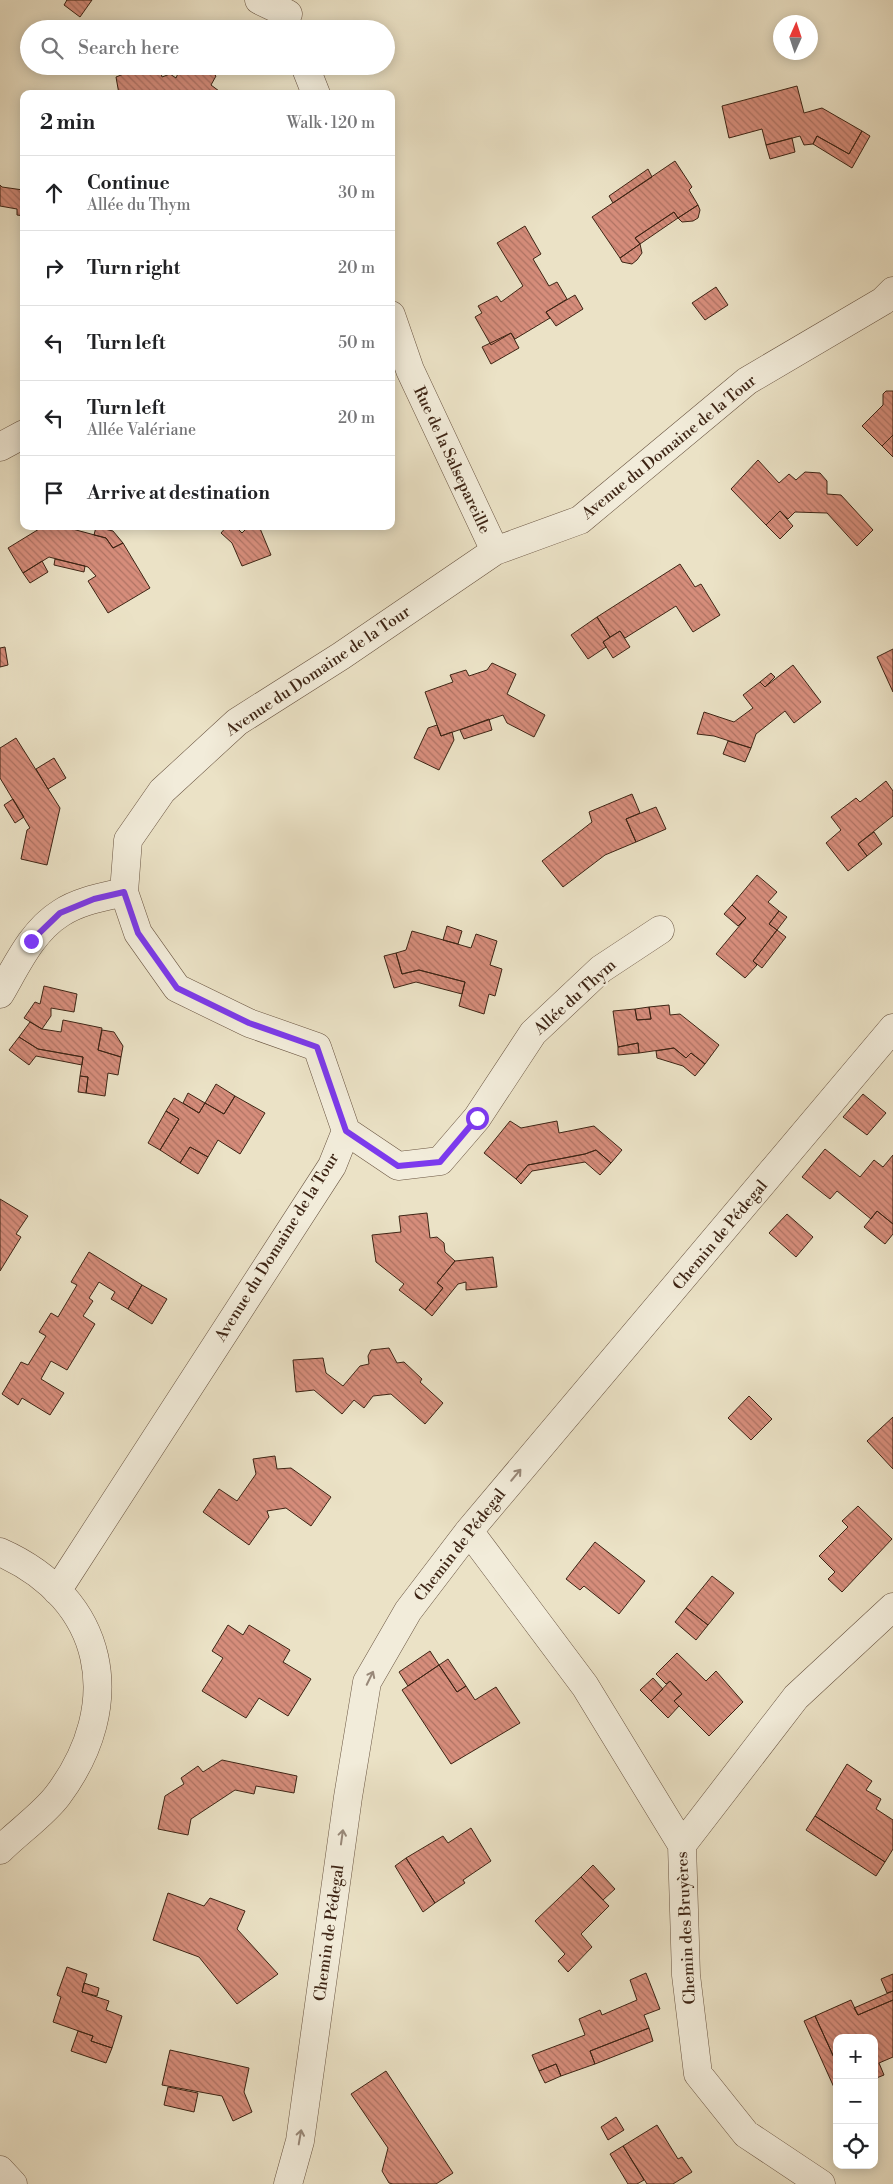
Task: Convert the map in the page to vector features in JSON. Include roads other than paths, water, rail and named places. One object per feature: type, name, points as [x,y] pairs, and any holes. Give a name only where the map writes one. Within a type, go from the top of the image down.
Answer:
[{"type":"street","points":[[259,0],[290,14]]},
{"type":"street","points":[[309,75],[314,90]]},
{"type":"street","name":"Avenue du Domaine de la Tour","points":[[58,1591],[332,1166],[346,1131],[317,1047],[249,1023],[177,988],[138,933],[124,892],[128,840],[162,791],[237,722],[342,656],[495,551],[580,520],[747,381],[883,302],[893,292]]},
{"type":"street","name":"Rue de la Salsepareille","points":[[395,338],[400,367],[495,551]]},
{"type":"street","points":[[0,447],[20,436]]},
{"type":"street","points":[[0,994],[31,941],[60,913],[94,899],[124,892]]},
{"type":"street","name":"Allée du Thym","points":[[346,1131],[398,1166],[440,1162],[477,1118],[534,1033],[601,968],[660,930]]},
{"type":"street","name":"Chemin de Pédegal","points":[[288,2184],[300,2141],[366,1682],[408,1611],[469,1531],[893,1028]]},
{"type":"street","name":"Chemin des Bruyères","points":[[469,1531],[585,1686],[682,1845],[686,1975],[698,2074],[746,2134],[821,2184]]},
{"type":"street","points":[[0,1552],[19,1560],[58,1591],[83,1622],[94,1655],[99,1689],[96,1717],[81,1758],[58,1796],[0,1850]]},
{"type":"street","points":[[682,1845],[796,1697],[893,1607]]},
{"type":"street","points":[[0,2170],[13,2184]]}]
